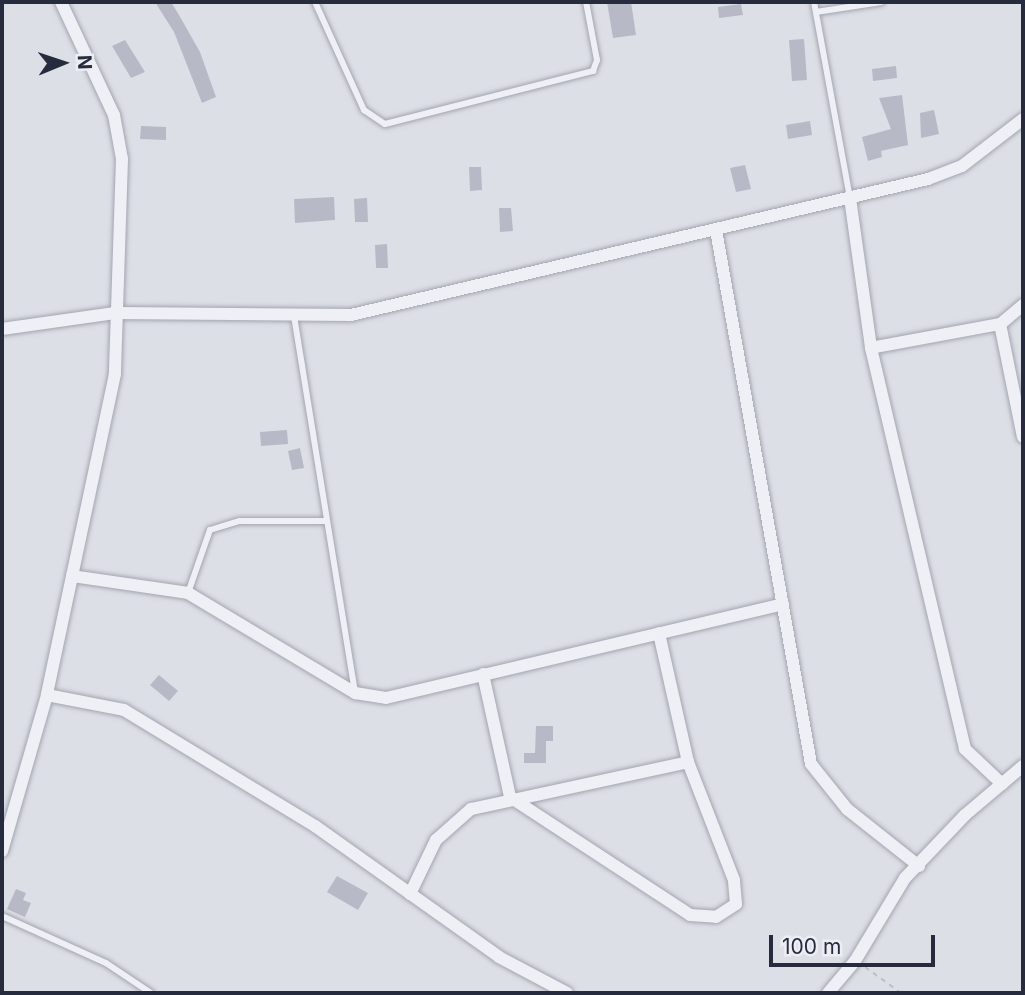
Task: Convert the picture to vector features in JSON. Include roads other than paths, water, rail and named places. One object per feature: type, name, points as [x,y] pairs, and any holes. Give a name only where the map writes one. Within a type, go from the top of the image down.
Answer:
[{"type":"street","points":[[2,851],[47,695],[115,374],[122,159],[114,115],[61,2]]},
{"type":"street","points":[[2,329],[115,313],[351,315],[850,198],[962,166],[1023,119]]},
{"type":"street","points":[[850,198],[871,348],[965,749],[1002,784]]},
{"type":"street","points":[[716,230],[811,764],[847,809],[919,866]]},
{"type":"street","points":[[871,348],[1000,324],[1023,304]]},
{"type":"street","points":[[1000,324],[1023,437]]},
{"type":"street","points":[[72,576],[188,593],[355,693],[386,698],[783,604]]},
{"type":"street","points":[[483,674],[510,797],[690,915],[716,917],[736,904],[734,880],[688,762],[659,633]]},
{"type":"street","points":[[47,695],[124,709],[221,765],[499,957],[567,993]]},
{"type":"street","points":[[410,894],[436,840],[471,809],[510,797],[688,762]]},
{"type":"street","points":[[828,993],[855,961],[905,878],[965,815],[1023,766]]},
{"type":"lane","points":[[315,2],[364,110],[385,124],[593,71],[597,60],[586,2]]},
{"type":"lane","points":[[814,2],[850,198]]},
{"type":"lane","points":[[816,12],[881,2]]},
{"type":"lane","points":[[294,316],[355,693]]},
{"type":"lane","points":[[188,593],[210,530],[240,521],[327,521]]},
{"type":"lane","points":[[2,916],[106,963],[151,993]]}]
